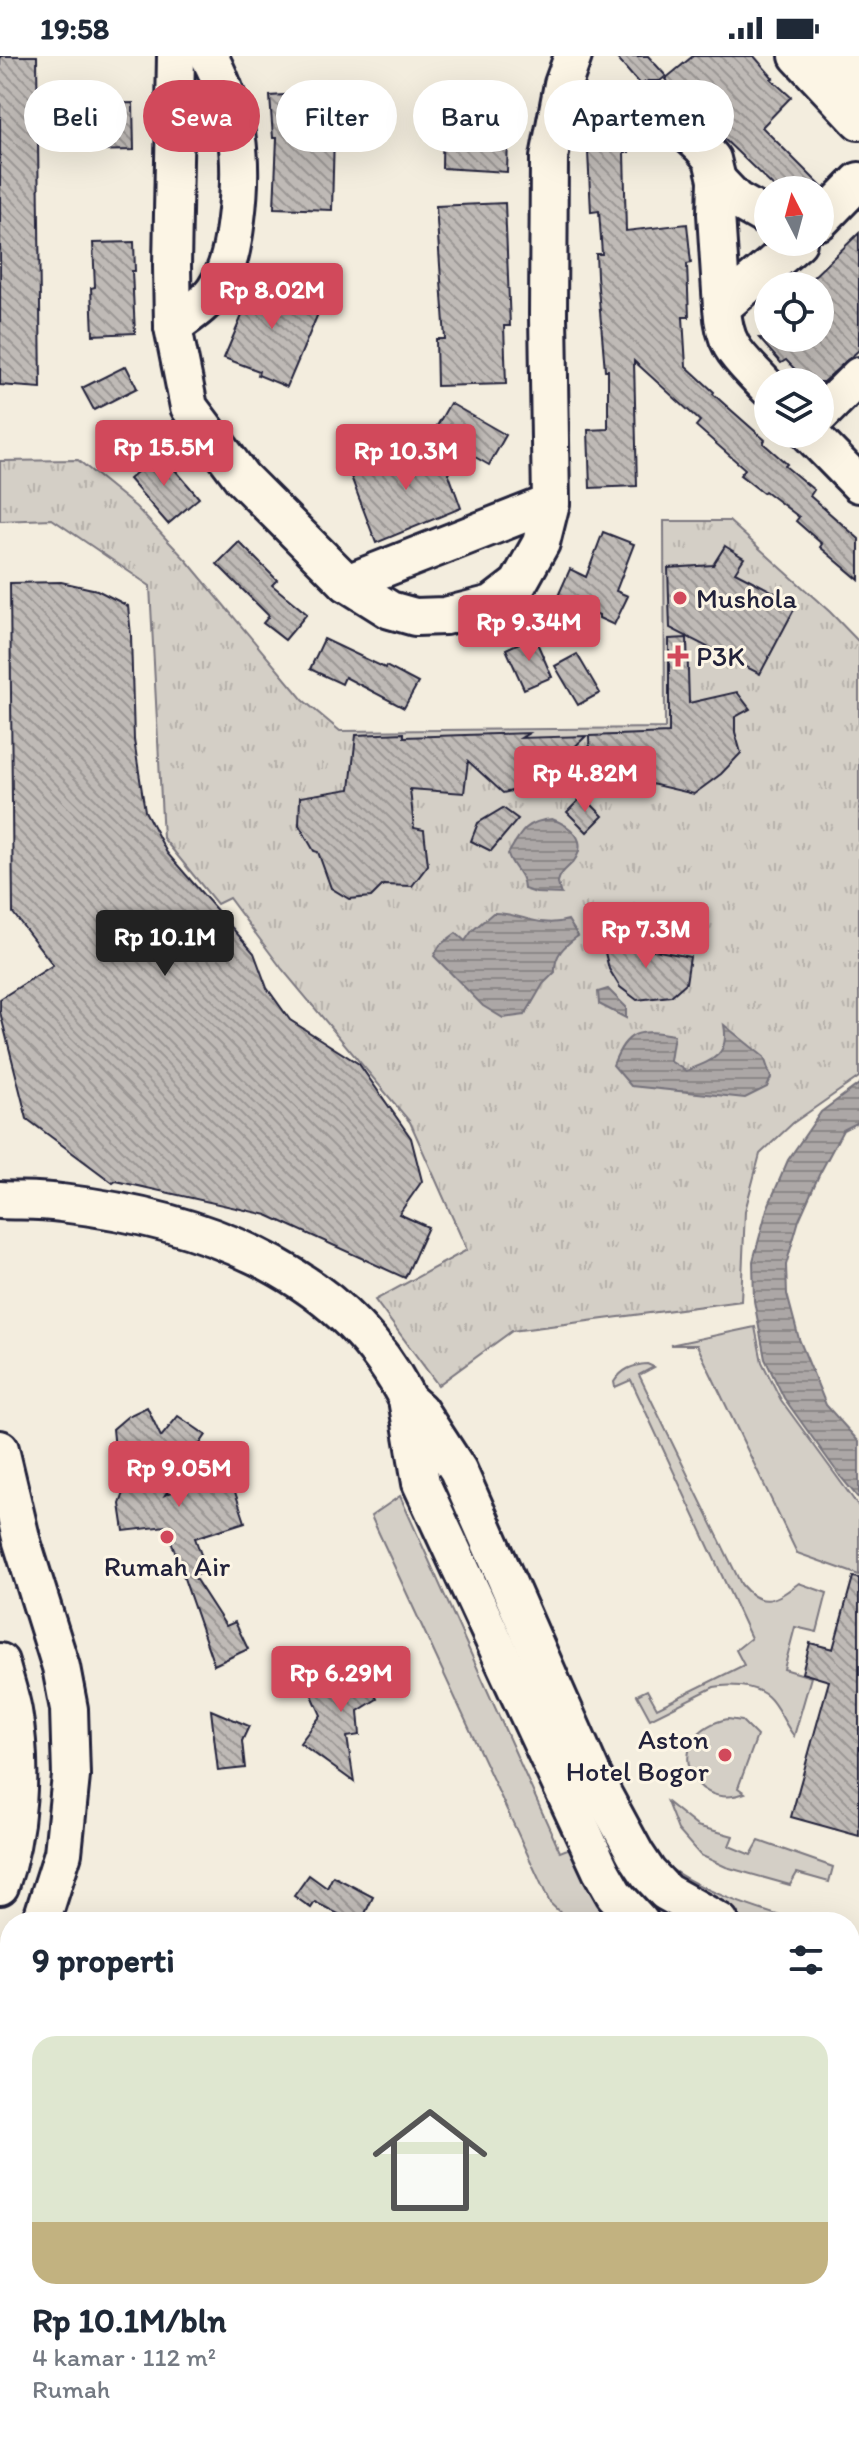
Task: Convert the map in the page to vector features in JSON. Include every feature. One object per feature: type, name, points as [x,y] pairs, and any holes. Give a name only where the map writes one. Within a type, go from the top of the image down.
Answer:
[{"type":"street","points":[[176,56],[173,327],[189,407],[242,478],[347,583],[390,610],[415,617],[445,616],[492,604],[518,584],[541,543],[551,503],[549,158],[563,84],[573,56]]},
{"type":"street","points":[[173,327],[213,292],[226,270],[234,239],[241,180],[238,137],[219,74],[209,56]]},
{"type":"street","points":[[798,56],[859,121]]},
{"type":"street","points":[[836,56],[859,80]]},
{"type":"street","points":[[706,152],[712,159],[717,180],[716,214],[723,325],[727,343],[754,373]]},
{"type":"street","points":[[717,180],[736,200],[754,210]]},
{"type":"street","points":[[834,207],[859,181]]},
{"type":"street","points":[[722,307],[782,256]]},
{"type":"street","points":[[834,401],[859,376]]},
{"type":"street","points":[[824,448],[859,484]]},
{"type":"street","points":[[347,583],[551,503]]},
{"type":"street","points":[[0,1200],[59,1202],[120,1212],[202,1233],[238,1246],[273,1264],[313,1289],[351,1321],[390,1370],[407,1399],[419,1410],[458,1470],[592,1774],[636,1855],[666,1892],[702,1912]]},
{"type":"street","points":[[407,1399],[421,1483],[601,1871],[614,1894],[631,1912]]},
{"type":"street","points":[[0,1449],[22,1542],[61,1667],[69,1709],[71,1776],[63,1853],[45,1912]]},
{"type":"street","points":[[0,1662],[13,1711],[19,1787],[15,1823],[0,1886]]},
{"type":"green space","points":[[78,460],[136,507],[187,561],[303,700],[340,731],[665,728],[664,521],[729,521],[859,642],[859,1077],[793,1123],[760,1154],[745,1211],[741,1301],[512,1331],[438,1385],[375,1300],[467,1250],[410,1122],[282,969],[229,898],[217,904],[163,838],[150,586],[52,519],[0,521],[0,461]]},
{"type":"green space","points":[[755,1327],[762,1362],[781,1400],[859,1507],[859,1575],[797,1553],[697,1345],[670,1345]]},
{"type":"green space","points":[[647,1364],[654,1367],[639,1375],[741,1584],[763,1600],[776,1598],[799,1583],[827,1593],[817,1632],[795,1627],[784,1669],[811,1677],[794,1736],[774,1703],[752,1688],[733,1685],[714,1687],[650,1719],[637,1695],[647,1690],[657,1708],[744,1665],[736,1650],[751,1638],[631,1380],[615,1387],[614,1382],[624,1371]]},
{"type":"green space","points":[[400,1496],[560,1852],[638,1821],[653,1852],[673,1870],[726,1897],[767,1912],[559,1912],[550,1903],[371,1516]]},
{"type":"green space","points":[[728,1719],[742,1721],[757,1736],[738,1788],[745,1793],[725,1796],[708,1792],[696,1782],[690,1769],[689,1754],[694,1739],[707,1727]]},
{"type":"green space","points":[[667,1802],[697,1826],[733,1836],[729,1846],[751,1855],[759,1841],[833,1867],[829,1882],[797,1873],[790,1885],[726,1867],[700,1855],[678,1830]]},
{"type":"shaded area","points":[[552,819],[576,835],[580,847],[574,861],[559,879],[561,894],[536,893],[524,889],[508,854],[530,825]]},
{"type":"shaded area","points":[[493,913],[547,923],[568,920],[578,936],[561,951],[555,972],[543,984],[525,1015],[503,1018],[483,1006],[434,956],[440,945],[456,933],[465,941]]},
{"type":"shaded area","points":[[608,989],[626,1007],[626,1018],[599,1004],[598,992]]},
{"type":"shaded area","points":[[724,1025],[764,1057],[771,1078],[767,1087],[745,1098],[631,1086],[613,1065],[629,1039],[651,1032],[674,1035],[670,1061],[686,1071],[717,1056],[724,1044]]},
{"type":"shaded area","points":[[859,1084],[859,1122],[843,1130],[819,1175],[799,1220],[786,1265],[787,1294],[799,1339],[826,1405],[859,1442],[859,1499],[784,1398],[765,1359],[754,1301],[753,1261],[767,1209],[788,1160],[821,1112]]},
{"type":"building","points":[[0,56],[37,56],[37,80],[24,80],[24,152],[38,152],[41,388],[0,385]]},
{"type":"building","points":[[615,56],[648,56],[666,76],[661,80],[636,80]]},
{"type":"building","points":[[693,56],[754,56],[771,79],[791,97],[762,127],[811,176],[763,176],[734,148],[734,80],[665,79]]},
{"type":"building","points":[[270,96],[276,96],[276,138],[273,138]]},
{"type":"building","points":[[127,103],[133,103],[134,150],[127,150]]},
{"type":"building","points":[[276,152],[334,152],[332,210],[274,208]]},
{"type":"building","points":[[442,152],[508,152],[507,172],[442,168]]},
{"type":"building","points":[[588,152],[624,152],[626,231],[687,224],[691,263],[687,264],[689,317],[683,317],[686,366],[754,430],[754,448],[769,448],[814,490],[810,496],[859,539],[859,580],[820,547],[822,544],[796,521],[799,517],[740,475],[745,469],[696,426],[700,421],[634,361],[637,486],[590,488],[588,430],[608,429],[608,370],[605,370],[596,254],[602,254],[599,211],[591,212]]},
{"type":"building","points":[[505,203],[510,326],[504,326],[506,384],[437,386],[436,339],[445,339],[436,206]]},
{"type":"building","points":[[859,233],[859,350],[834,372],[834,368],[794,368],[786,360],[781,363],[771,352],[834,352],[834,272],[818,272]]},
{"type":"building","points":[[134,242],[135,333],[93,335],[93,243]]},
{"type":"building","points":[[260,273],[291,287],[288,295],[320,309],[287,387],[258,375],[259,371],[224,358]]},
{"type":"building","points":[[126,366],[137,388],[94,410],[82,388]]},
{"type":"building","points":[[450,403],[506,435],[489,465],[433,433]]},
{"type":"building","points":[[437,441],[461,508],[376,543],[350,474]]},
{"type":"building","points":[[160,452],[199,498],[168,524],[129,479]]},
{"type":"building","points":[[603,532],[634,544],[616,591],[628,596],[614,625],[558,596],[570,569],[586,577]]},
{"type":"building","points":[[239,542],[277,580],[272,585],[307,614],[285,640],[263,623],[269,616],[217,564]]},
{"type":"building","points":[[725,546],[744,558],[735,572],[797,604],[760,674],[670,628],[668,568],[713,565]]},
{"type":"building","points":[[61,582],[97,590],[128,606],[134,740],[145,811],[167,853],[254,953],[267,988],[290,1020],[359,1064],[411,1138],[422,1181],[399,1214],[428,1227],[405,1278],[267,1215],[116,1181],[113,1183],[27,1119],[0,1012],[0,999],[53,965],[13,913],[10,583]]},
{"type":"building","points":[[534,636],[552,677],[524,689],[506,649]]},
{"type":"building","points":[[687,638],[689,703],[737,692],[750,709],[735,717],[735,732],[741,753],[721,774],[694,794],[634,780],[591,782],[589,736],[669,733],[669,639]]},
{"type":"building","points":[[324,639],[418,683],[404,708],[345,677],[342,684],[310,669]]},
{"type":"building","points":[[577,654],[600,693],[578,705],[555,666]]},
{"type":"building","points":[[404,733],[404,737],[529,733],[521,738],[586,736],[534,786],[503,793],[468,761],[464,793],[410,789],[414,828],[424,830],[428,865],[412,886],[383,885],[371,897],[349,899],[331,888],[318,852],[314,851],[299,825],[300,797],[350,789],[356,735]]},
{"type":"building","points":[[583,796],[603,816],[587,832],[567,812]]},
{"type":"building","points":[[503,808],[518,819],[491,851],[471,841],[478,823]]},
{"type":"building","points":[[602,940],[690,957],[686,983],[671,996],[637,1000],[620,987],[609,969]]},
{"type":"building","points":[[147,1407],[161,1437],[178,1416],[206,1435],[165,1495],[227,1468],[245,1522],[195,1538],[207,1571],[193,1575],[226,1626],[235,1622],[248,1649],[214,1665],[166,1526],[124,1531],[120,1504],[137,1457],[116,1459],[113,1429],[128,1416]]},
{"type":"building","points":[[853,1577],[859,1578],[859,1836],[791,1817],[829,1681],[802,1673],[810,1643],[833,1649]]},
{"type":"building","points":[[395,1666],[371,1688],[377,1699],[358,1711],[360,1735],[347,1737],[354,1782],[300,1743],[321,1715],[311,1693],[325,1687],[324,1671]]},
{"type":"building","points":[[211,1710],[249,1726],[242,1741],[245,1768],[218,1771]]},
{"type":"building","points":[[309,1875],[327,1888],[333,1876],[373,1897],[366,1912],[334,1912],[315,1902],[311,1908],[294,1896]]},
{"type":"place","name":"Mushola","points":[[680,598]]},
{"type":"place","name":"P3K","points":[[678,656]]},
{"type":"place","name":"Rumah Air","points":[[167,1537]]},
{"type":"place","name":"Aston Hotel Bogor","points":[[725,1755]]}]
